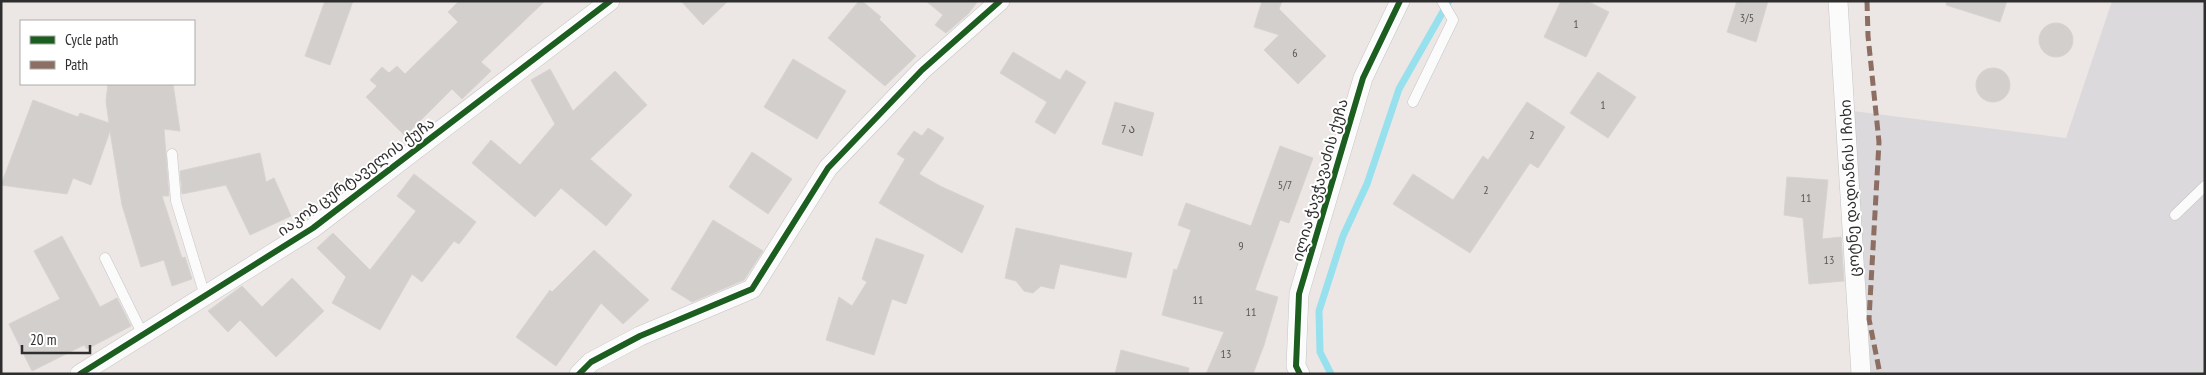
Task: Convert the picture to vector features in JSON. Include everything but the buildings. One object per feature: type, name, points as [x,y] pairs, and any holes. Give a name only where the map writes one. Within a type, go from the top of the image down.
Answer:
[{"type":"street","name":"იაკობ ცურტაველის ქუჩა","points":[[80,374],[313,228],[610,1]]},
{"type":"street","points":[[579,374],[592,362],[640,336],[752,289],[828,168],[922,70],[1000,1]]},
{"type":"street","name":"ილია ჭავჭავაძის ქუჩა","points":[[1300,374],[1296,366],[1299,294],[1363,78],[1400,1]]},
{"type":"street","name":"ცოტნე დადიანის I ჩიხი","points":[[1838,1],[1861,374]]},
{"type":"lane","points":[[1413,102],[1453,20],[1442,1]]},
{"type":"lane","points":[[172,154],[176,201],[205,296]]},
{"type":"lane","points":[[2175,215],[2205,186]]},
{"type":"lane","points":[[105,258],[142,334]]},
{"type":"shaded area","points":[[2112,1],[2205,1],[2205,374],[1865,374],[1853,111],[2066,138]]},
{"type":"waterway","points":[[1331,374],[1320,352],[1319,311],[1343,236],[1367,184],[1399,89],[1449,1]]},
{"type":"marked path","points":[[1867,1],[1868,36],[1879,142],[1869,319],[1880,374]]},
{"type":"cycle path","points":[[80,374],[313,228],[610,1]]},
{"type":"cycle path","points":[[579,374],[591,362],[640,336],[752,289],[828,168],[922,70],[1000,1]]},
{"type":"cycle path","points":[[1300,374],[1296,366],[1299,294],[1363,78],[1400,1]]}]
